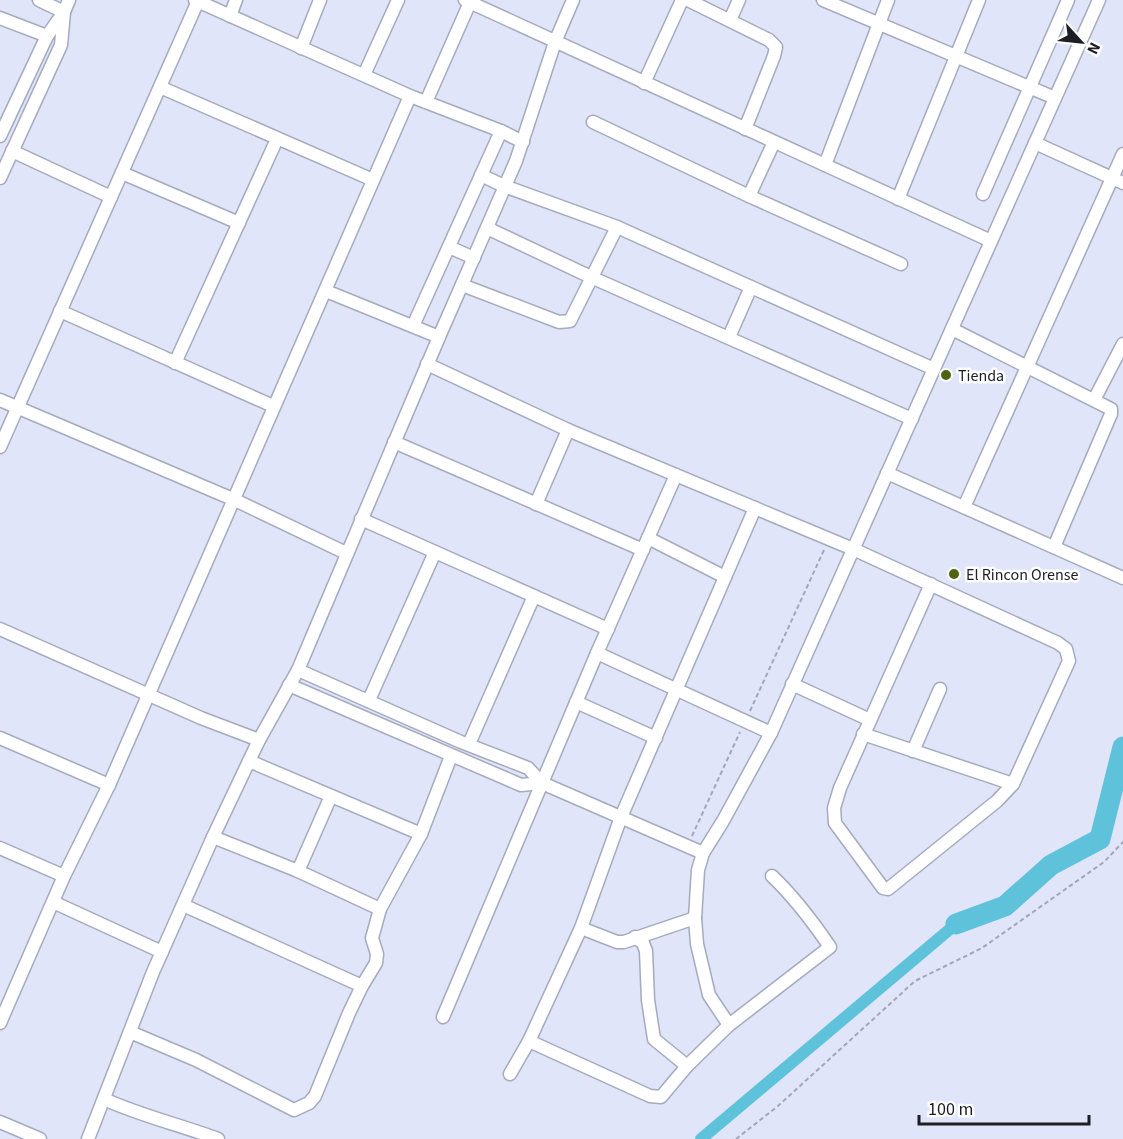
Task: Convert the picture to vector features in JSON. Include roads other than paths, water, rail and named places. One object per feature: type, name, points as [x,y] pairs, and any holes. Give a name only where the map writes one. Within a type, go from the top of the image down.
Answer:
[{"type":"street","points":[[39,0],[64,12]]},
{"type":"street","points":[[0,136],[47,36],[64,12],[69,0]]},
{"type":"street","points":[[230,16],[236,0]]},
{"type":"street","points":[[302,48],[320,0]]},
{"type":"street","points":[[364,75],[398,0]]},
{"type":"street","points":[[88,1139],[162,952],[258,740],[298,670],[346,553],[487,228],[523,142],[555,42],[573,0]]},
{"type":"street","points":[[644,83],[682,0]]},
{"type":"street","points":[[688,0],[769,40],[776,47],[745,129]]},
{"type":"street","points":[[730,20],[739,0]]},
{"type":"street","points":[[823,0],[1055,98]]},
{"type":"street","points":[[825,165],[888,0]]},
{"type":"street","points":[[898,199],[979,0]]},
{"type":"street","points":[[983,194],[1068,0]]},
{"type":"street","points":[[729,1024],[709,995],[697,945],[695,918],[698,870],[703,853],[771,733],[1099,0]]},
{"type":"street","points":[[0,447],[197,1],[411,96],[501,131],[523,142]]},
{"type":"street","points":[[426,102],[469,1],[991,241]]},
{"type":"street","points":[[0,178],[61,45],[64,12]]},
{"type":"street","points":[[0,18],[47,36]]},
{"type":"street","points":[[160,87],[373,180]]},
{"type":"street","points":[[0,1021],[64,876],[109,785],[235,500],[273,406],[411,96]]},
{"type":"street","points":[[593,122],[749,196],[901,264]]},
{"type":"street","points":[[413,326],[501,131]]},
{"type":"street","points":[[175,363],[277,139]]},
{"type":"street","points":[[749,196],[774,142]]},
{"type":"street","points":[[1035,143],[1118,181]]},
{"type":"street","points":[[12,151],[111,197]]},
{"type":"street","points":[[964,507],[1026,366],[1118,181],[1123,154]]},
{"type":"street","points":[[122,173],[239,223]]},
{"type":"street","points":[[481,175],[504,186],[617,227],[934,369]]},
{"type":"street","points":[[462,285],[565,322],[572,320],[617,227]]},
{"type":"street","points":[[487,228],[593,278],[729,336],[912,419]]},
{"type":"street","points":[[449,247],[474,258]]},
{"type":"street","points":[[729,336],[751,287]]},
{"type":"street","points":[[326,291],[439,337]]},
{"type":"street","points":[[60,311],[273,406]]},
{"type":"street","points":[[952,329],[1109,408],[1111,414],[1054,547]]},
{"type":"street","points":[[1094,400],[1123,344]]},
{"type":"street","points":[[427,364],[568,430],[853,549],[931,584],[1058,643],[1066,649],[1069,661],[1013,784],[998,801],[886,889],[834,823],[834,808],[863,734],[931,584]]},
{"type":"street","points":[[0,400],[235,500],[346,553]]},
{"type":"street","points":[[536,504],[568,430]]},
{"type":"street","points":[[394,441],[643,550]]},
{"type":"street","points":[[887,473],[1123,578]]},
{"type":"street","points":[[443,1017],[597,653],[676,475]]},
{"type":"street","points":[[510,1074],[529,1041],[581,928],[621,817],[754,508]]},
{"type":"street","points":[[361,519],[608,629]]},
{"type":"street","points":[[648,538],[725,577]]},
{"type":"street","points":[[369,700],[435,552]]},
{"type":"street","points":[[469,744],[534,596]]},
{"type":"street","points":[[0,628],[201,718],[258,740]]},
{"type":"street","points":[[597,653],[771,733]]},
{"type":"street","points":[[298,670],[528,768],[542,783],[703,853]]},
{"type":"street","points":[[792,684],[870,720]]},
{"type":"street","points":[[289,685],[521,785],[542,783]]},
{"type":"street","points":[[913,751],[940,689]]},
{"type":"street","points":[[576,702],[656,738]]},
{"type":"street","points":[[863,734],[1013,784]]},
{"type":"street","points":[[0,738],[109,785]]},
{"type":"street","points":[[130,1032],[196,1060],[294,1110],[309,1103],[315,1096],[362,986],[376,963],[377,954],[372,938],[380,909],[421,834],[451,756]]},
{"type":"street","points":[[249,761],[421,834]]},
{"type":"street","points":[[298,871],[331,796]]},
{"type":"street","points":[[213,837],[298,871],[380,909]]},
{"type":"street","points":[[0,848],[64,876]]},
{"type":"street","points":[[529,1041],[661,1098],[687,1066],[729,1024],[830,947],[811,919],[772,876]]},
{"type":"street","points":[[53,902],[162,952]]},
{"type":"street","points":[[183,905],[362,986]]},
{"type":"street","points":[[581,928],[617,942],[624,942],[695,918]]},
{"type":"street","points":[[635,937],[643,943],[646,951],[648,1000],[654,1039],[687,1066]]},
{"type":"street","points":[[105,1099],[121,1107],[218,1139]]},
{"type":"street","points":[[0,1122],[40,1139]]},
{"type":"waterway","points":[[956,924],[1005,906],[1051,865],[1100,839],[1123,747]]},
{"type":"waterway","points":[[701,1139],[956,924]]},
{"type":"place","name":"Tienda","points":[[946,375]]},
{"type":"place","name":"El Rincon Orense","points":[[954,574]]}]
